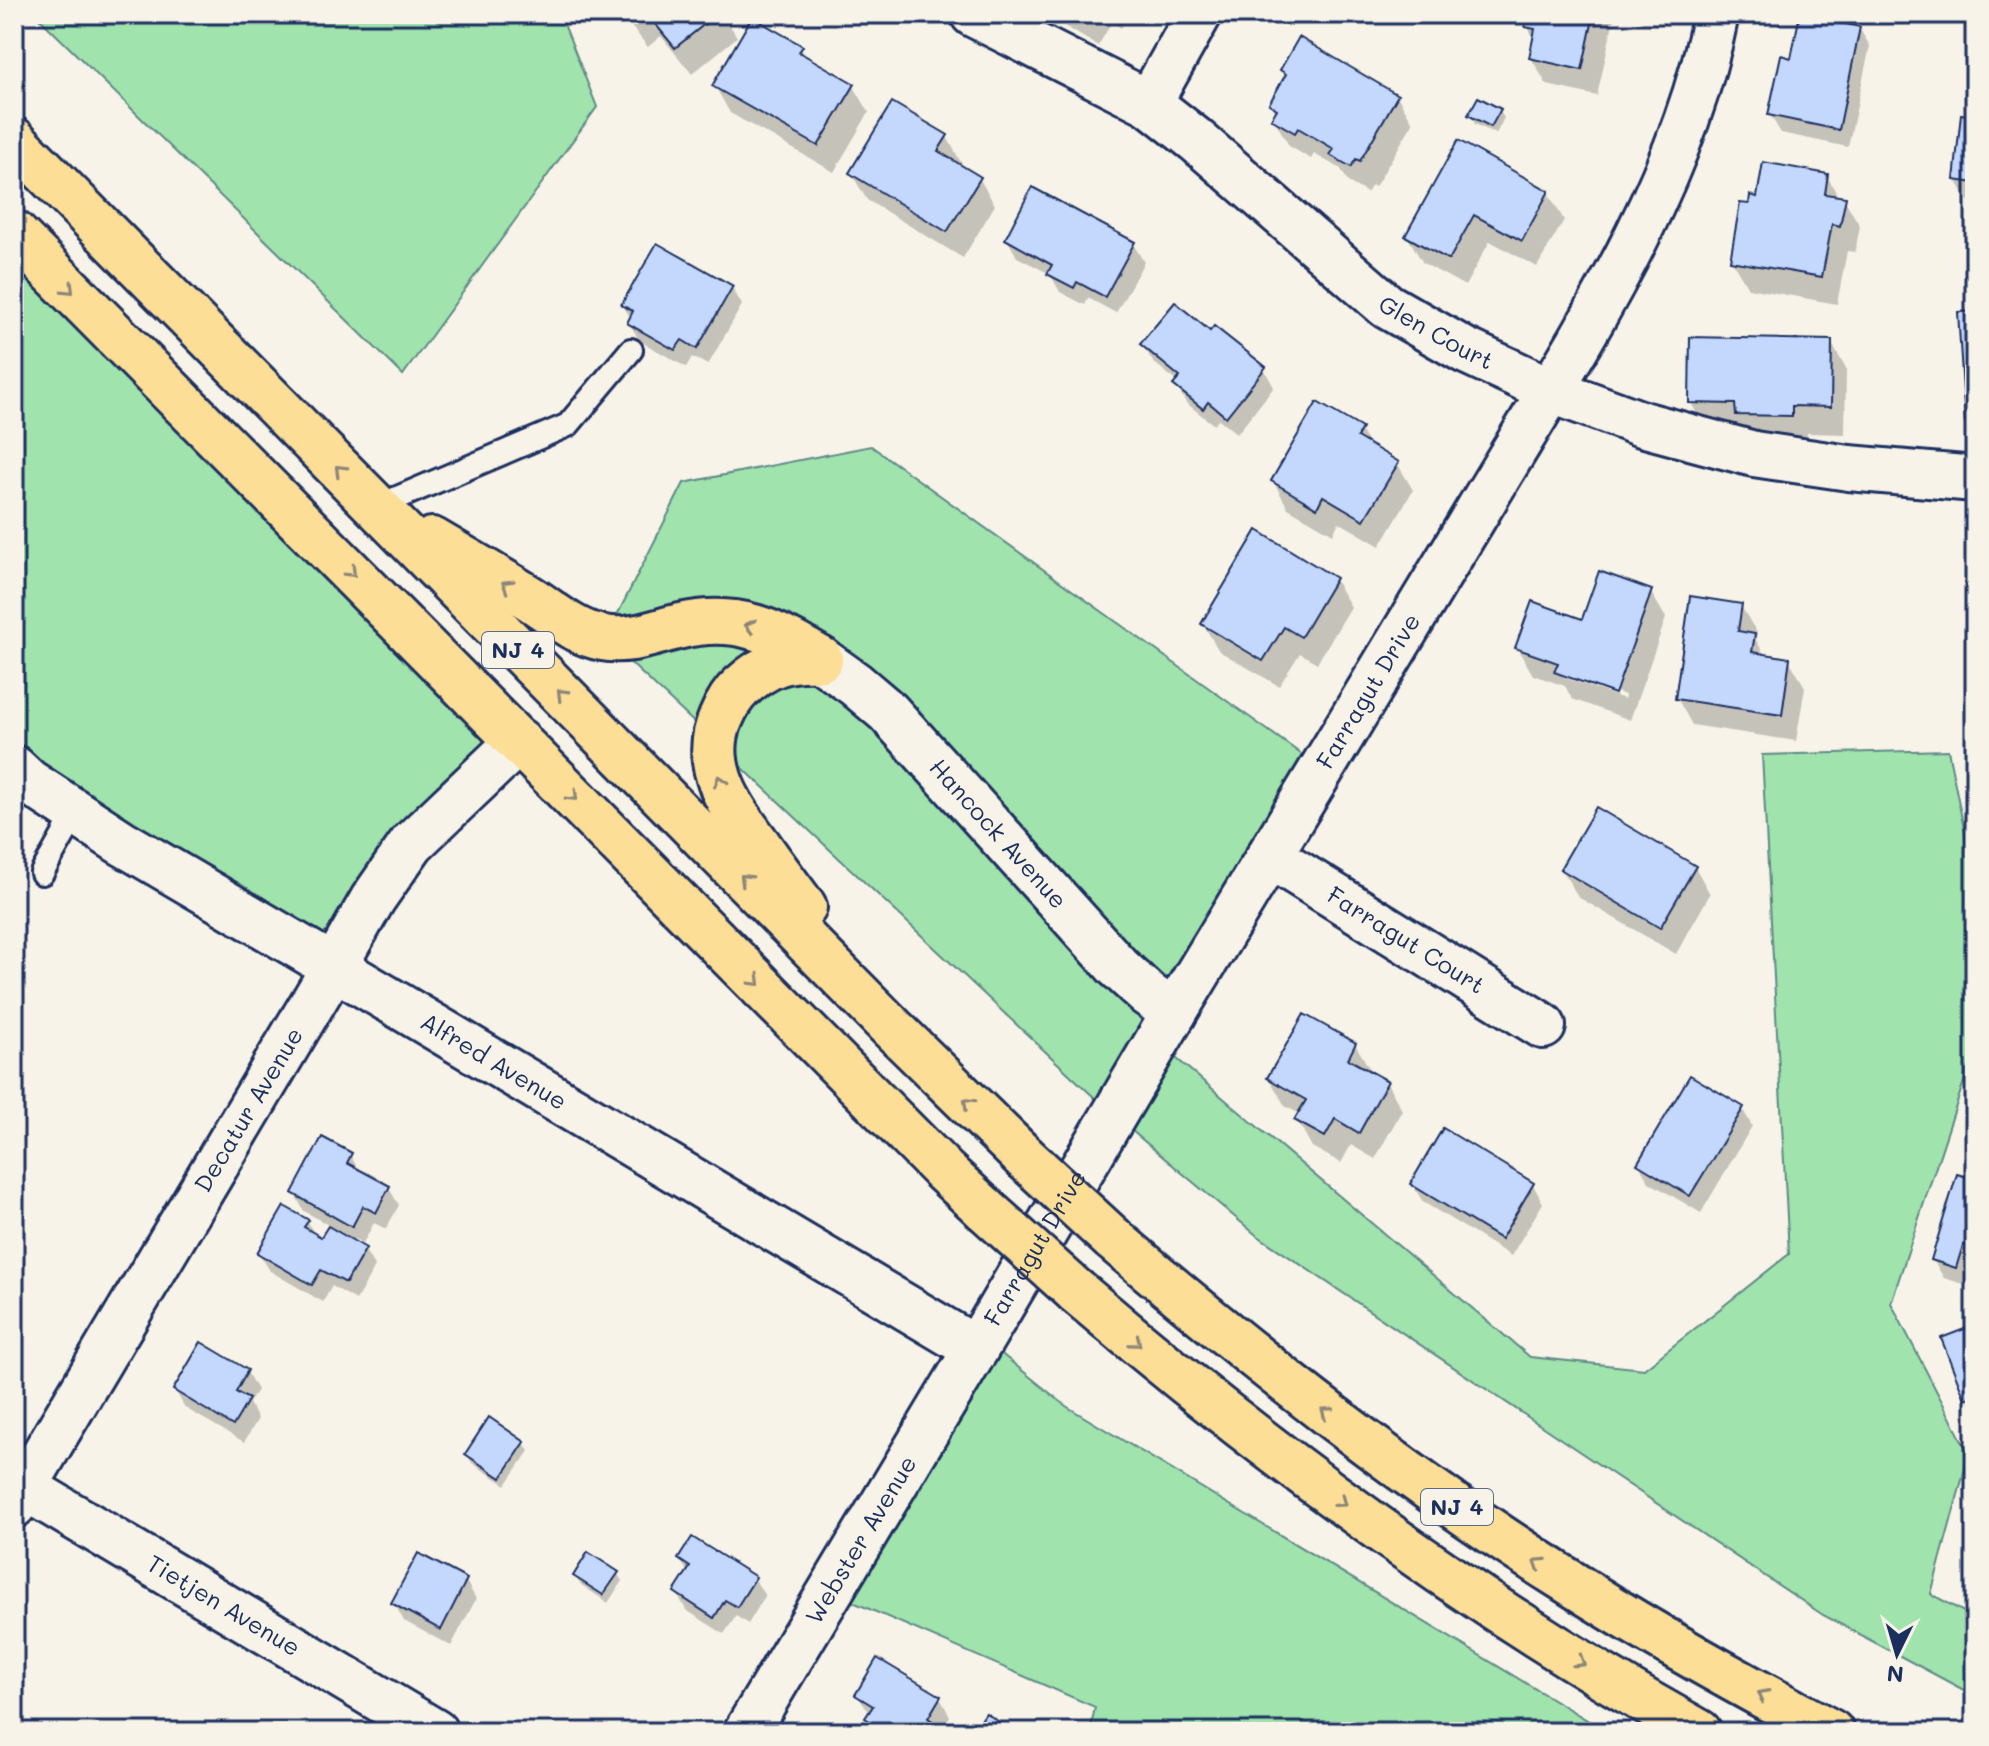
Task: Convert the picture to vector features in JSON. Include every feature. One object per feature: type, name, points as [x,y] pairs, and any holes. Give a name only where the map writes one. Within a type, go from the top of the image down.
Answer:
[{"type":"highway","name":"NJ 4","points":[[14,140],[892,1028],[1113,1239],[1269,1369],[1510,1544],[1656,1635],[1831,1732]]},
{"type":"highway","name":"NJ 4","points":[[14,233],[933,1159],[1029,1251],[1228,1417],[1374,1526],[1498,1611],[1699,1732]]},
{"type":"highway","points":[[376,507],[588,635],[626,639],[704,622],[744,623],[776,634],[820,659]]},
{"type":"highway","points":[[820,659],[784,661],[737,690],[719,722],[714,756],[717,774],[730,806],[743,825],[892,1028]]},
{"type":"street","name":"Glen Court","points":[[973,14],[1149,103],[1387,306],[1464,350],[1550,390],[1642,424],[1754,454],[1849,468],[1975,479]]},
{"type":"street","points":[[1149,103],[1199,14]]},
{"type":"street","name":"Farragut Drive","points":[[976,1349],[1628,256],[1673,158],[1707,56],[1716,14]]},
{"type":"street","name":"Hancock Avenue","points":[[820,659],[888,712],[1118,967],[1174,1013]]},
{"type":"street","name":"Decatur Avenue","points":[[18,1491],[379,890],[412,843],[519,741]]},
{"type":"street","name":"Alfred Avenue","points":[[14,768],[29,782],[121,842],[976,1349]]},
{"type":"street","name":"Farragut Court","points":[[1270,856],[1543,1026]]},
{"type":"street","name":"Webster Avenue","points":[[746,1732],[976,1349]]},
{"type":"street","name":"Tietjen Avenue","points":[[18,1491],[435,1732]]},
{"type":"lane","points":[[376,507],[568,425],[631,350]]},
{"type":"lane","points":[[42,873],[76,813]]},
{"type":"green space","points":[[35,14],[560,14],[597,107],[403,375]]},
{"type":"green space","points":[[14,233],[519,741],[334,967],[14,768]]},
{"type":"green space","points":[[871,446],[1322,769],[1157,1042],[1530,1357],[1644,1369],[1789,1254],[1762,755],[1948,750],[1975,883],[1975,1048],[1891,1303],[1969,1454],[1931,1594],[1975,1618],[1975,1696],[1823,1615],[1255,1234],[1113,1115],[605,639],[684,483]]},
{"type":"green space","points":[[982,1338],[1066,1406],[1607,1732],[1090,1732],[1095,1707],[830,1592]]},
{"type":"building","points":[[647,14],[717,14],[675,48]]},
{"type":"building","points":[[1528,14],[1594,14],[1582,70],[1529,58],[1535,29],[1525,27]]},
{"type":"building","points":[[1800,14],[1860,27],[1839,130],[1768,115],[1781,55],[1791,58]]},
{"type":"building","points":[[752,17],[803,46],[799,52],[855,84],[818,146],[712,86]]},
{"type":"building","points":[[1299,37],[1398,95],[1360,161],[1356,159],[1351,167],[1330,155],[1334,149],[1298,128],[1295,133],[1271,119],[1277,109],[1269,104],[1286,74],[1280,70]]},
{"type":"building","points":[[1478,97],[1501,109],[1491,127],[1468,115]]},
{"type":"building","points":[[892,102],[948,135],[938,151],[981,177],[947,232],[849,173]]},
{"type":"building","points":[[1961,114],[1975,116],[1975,183],[1954,180]]},
{"type":"building","points":[[1458,140],[1549,191],[1522,241],[1474,215],[1449,260],[1405,236]]},
{"type":"building","points":[[1763,162],[1828,174],[1825,194],[1846,197],[1840,226],[1832,224],[1822,277],[1730,261],[1740,203],[1749,204],[1750,195],[1757,197]]},
{"type":"building","points":[[1032,187],[1135,242],[1105,297],[1077,282],[1074,288],[1047,274],[1052,265],[1005,239]]},
{"type":"building","points":[[657,243],[733,286],[697,349],[682,340],[675,350],[627,323],[633,311],[621,305]]},
{"type":"building","points":[[1175,302],[1210,331],[1214,326],[1266,367],[1226,417],[1208,402],[1203,409],[1173,385],[1180,377],[1140,344]]},
{"type":"building","points":[[1975,311],[1975,422],[1965,422],[1958,312]]},
{"type":"building","points":[[1690,337],[1832,340],[1831,407],[1792,406],[1792,416],[1736,415],[1735,404],[1689,403]]},
{"type":"building","points":[[1317,402],[1362,428],[1357,437],[1399,462],[1364,520],[1323,496],[1317,508],[1271,481]]},
{"type":"building","points":[[1257,530],[1336,578],[1301,637],[1284,627],[1263,661],[1201,624]]},
{"type":"building","points":[[1599,571],[1652,590],[1615,694],[1554,672],[1558,663],[1515,648],[1532,601],[1582,619]]},
{"type":"building","points":[[1690,596],[1742,604],[1738,631],[1755,634],[1752,652],[1790,658],[1782,715],[1675,699]]},
{"type":"building","points":[[1975,626],[1975,665],[1969,627]]},
{"type":"building","points":[[1596,807],[1696,866],[1660,928],[1560,869]]},
{"type":"building","points":[[1304,1014],[1356,1043],[1348,1059],[1388,1081],[1359,1133],[1335,1119],[1325,1137],[1294,1120],[1306,1100],[1267,1078]]},
{"type":"building","points":[[1690,1075],[1744,1107],[1690,1196],[1637,1164]]},
{"type":"building","points":[[1443,1128],[1534,1183],[1501,1239],[1410,1184]]},
{"type":"building","points":[[322,1137],[352,1153],[347,1163],[390,1186],[376,1213],[363,1206],[352,1227],[292,1193]]},
{"type":"building","points":[[1957,1174],[1975,1179],[1975,1249],[1963,1245],[1956,1268],[1931,1260]]},
{"type":"building","points":[[284,1206],[309,1220],[304,1227],[321,1237],[328,1226],[366,1248],[346,1283],[321,1270],[312,1285],[257,1253]]},
{"type":"building","points":[[1975,1325],[1975,1395],[1965,1399],[1941,1338]]},
{"type":"building","points":[[201,1342],[248,1370],[236,1392],[249,1399],[233,1426],[173,1390]]},
{"type":"building","points":[[489,1417],[525,1442],[501,1478],[465,1454]]},
{"type":"building","points":[[692,1537],[756,1577],[737,1607],[725,1600],[714,1618],[674,1592],[690,1567],[678,1559]]},
{"type":"building","points":[[588,1552],[619,1572],[603,1595],[573,1576]]},
{"type":"building","points":[[418,1553],[467,1579],[441,1630],[391,1603]]},
{"type":"building","points":[[877,1658],[941,1696],[928,1718],[937,1724],[933,1732],[887,1732],[865,1718],[873,1706],[855,1695]]},
{"type":"building","points":[[986,1713],[1014,1732],[973,1732]]}]
